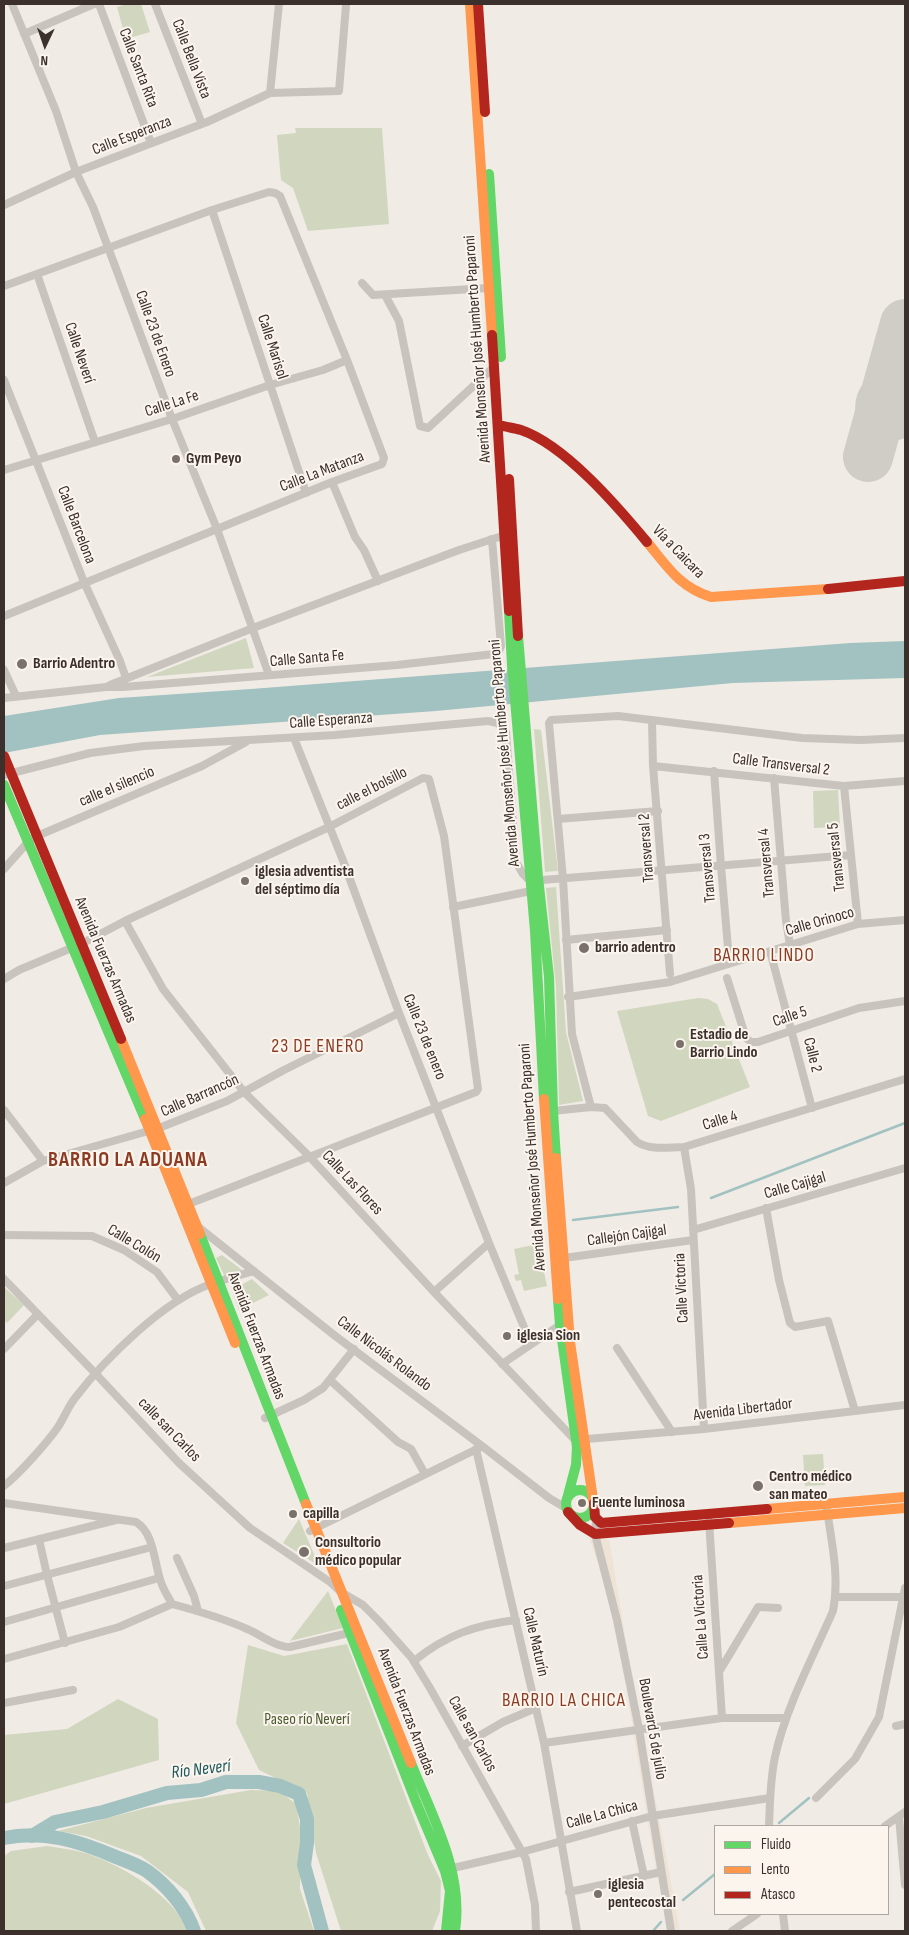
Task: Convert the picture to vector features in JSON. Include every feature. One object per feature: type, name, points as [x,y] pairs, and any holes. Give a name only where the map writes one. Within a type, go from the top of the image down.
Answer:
[{"type":"street","name":"Calle 23 de Enero","points":[[12,4],[56,111],[76,172],[93,207],[172,419],[217,529],[269,675]]},
{"type":"street","points":[[24,34],[94,4]]},
{"type":"street","name":"Calle Santa Rita","points":[[99,4],[151,143]]},
{"type":"street","name":"Calle Bella Vista","points":[[155,4],[202,124]]},
{"type":"street","points":[[270,93],[279,4]]},
{"type":"street","name":"Avenida Monseñor José Humberto Paparoni","points":[[470,4],[489,288],[502,425],[505,535],[533,884],[560,1325],[579,1440],[596,1520]]},
{"type":"street","name":"Avenida Monseñor José Humberto Paparoni","points":[[478,4],[516,664]]},
{"type":"street","name":"Calle Esperanza","points":[[4,205],[76,172],[202,124],[270,93],[339,91],[346,5]]},
{"type":"street","name":"Calle La Matanza","points":[[4,616],[306,492],[382,464],[384,461],[347,360],[280,196],[269,192],[212,210]]},
{"type":"street","points":[[4,286],[212,210]]},
{"type":"street","name":"Calle Marisol","points":[[212,210],[306,492]]},
{"type":"street","name":"Calle Neverí","points":[[37,274],[95,442]]},
{"type":"street","points":[[362,282],[373,295],[489,288]]},
{"type":"street","points":[[385,295],[399,321],[420,426],[428,428],[495,366]]},
{"type":"street","name":"Calle La Fe","points":[[4,470],[172,419],[270,385],[323,370],[347,360]]},
{"type":"street","name":"Calle Barcelona","points":[[4,380],[84,582],[126,678]]},
{"type":"street","name":"Vía a Caicara","points":[[502,425],[523,431],[556,450],[579,468],[677,578],[695,592],[711,597],[741,597],[905,581]]},
{"type":"street","points":[[332,482],[355,537],[364,550],[378,581]]},
{"type":"street","points":[[106,687],[253,628],[505,535]]},
{"type":"street","name":"Calle Santa Fe","points":[[4,698],[106,687],[397,665],[494,654],[499,651],[501,646],[492,539]]},
{"type":"street","points":[[4,670],[16,696]]},
{"type":"street","points":[[553,1112],[591,1106],[572,1034],[568,997],[563,879],[548,726],[551,720],[618,716],[802,738],[862,740],[905,738]]},
{"type":"street","name":"Calle Esperanza","points":[[8,773],[90,752],[144,746],[294,738],[488,721],[498,723],[506,732],[516,862],[533,884]]},
{"type":"street","name":"Transversal 2","points":[[652,721],[653,766],[670,974]]},
{"type":"street","name":"Calle 23 de enero","points":[[294,738],[399,1013],[531,1344]]},
{"type":"street","name":"calle el silencio","points":[[4,869],[28,842],[37,836],[202,766],[250,740]]},
{"type":"street","name":"Avenida Fuerzas Armadas","points":[[4,756],[8,773],[37,836],[77,946]]},
{"type":"street","name":"Calle Transversal 2","points":[[653,766],[844,786],[905,781]]},
{"type":"street","name":"Transversal 3","points":[[714,771],[731,963]]},
{"type":"street","name":"calle el bolsillo","points":[[4,979],[18,970],[77,946],[125,921],[329,827],[423,778],[429,779],[444,836],[478,1089],[476,1092],[437,1108]]},
{"type":"street","name":"Transversal 4","points":[[774,778],[790,945]]},
{"type":"street","name":"Avenida Fuerzas Armadas","points":[[4,785],[28,842],[77,946],[185,1206],[198,1226],[215,1283]]},
{"type":"street","name":"Transversal 5","points":[[844,786],[858,924]]},
{"type":"street","points":[[558,818],[658,812]]},
{"type":"street","points":[[453,907],[533,884],[563,879],[851,855]]},
{"type":"street","name":"Avenida Monseñor José Humberto Paparoni","points":[[533,884],[548,977],[553,1112],[579,1440],[576,1465],[567,1506]]},
{"type":"street","name":"Calle Orinoco","points":[[568,997],[670,982],[858,924],[905,920]]},
{"type":"street","name":"Calle Las Flores","points":[[125,921],[164,989],[244,1092],[309,1156],[502,1364],[579,1440]]},
{"type":"street","points":[[566,940],[667,930]]},
{"type":"street","name":"Calle 2","points":[[770,951],[812,1108]]},
{"type":"street","name":"Calle 5","points":[[727,978],[746,1038],[751,1042],[758,1042],[859,1008],[905,1001]]},
{"type":"street","name":"Calle Barrancón","points":[[4,1183],[43,1161],[154,1129],[227,1101],[399,1013]]},
{"type":"street","name":"Calle 4","points":[[591,1106],[605,1108],[643,1146],[650,1148],[684,1146],[905,1079]]},
{"type":"street","points":[[185,1206],[309,1156],[437,1108]]},
{"type":"street","points":[[4,1110],[43,1161]]},
{"type":"street","name":"Calle Victoria","points":[[684,1146],[693,1230],[704,1429]]},
{"type":"street","name":"Calle Cajigal","points":[[693,1230],[905,1168]]},
{"type":"street","name":"Avenida Fuerzas Armadas","points":[[185,1206],[186,1222],[215,1283],[313,1531],[330,1582],[354,1632]]},
{"type":"street","points":[[766,1208],[779,1280],[790,1323],[795,1327],[828,1321],[855,1411]]},
{"type":"street","name":"Calle Nicolás Rolando","points":[[186,1222],[198,1226],[479,1447],[549,1498],[567,1506]]},
{"type":"street","name":"Calle Colón","points":[[4,1235],[92,1236],[124,1250],[158,1272],[178,1300]]},
{"type":"street","name":"Callejón Cajigal","points":[[564,1258],[693,1240]]},
{"type":"street","points":[[434,1292],[489,1242]]},
{"type":"street","points":[[4,1486],[22,1469],[57,1429],[73,1400],[95,1373],[157,1314],[178,1300],[215,1283],[254,1270]]},
{"type":"street","name":"calle san Carlos","points":[[4,1280],[179,1463],[250,1528],[330,1582]]},
{"type":"street","points":[[4,1349],[38,1314]]},
{"type":"street","points":[[502,1364],[560,1325]]},
{"type":"street","points":[[617,1348],[672,1432]]},
{"type":"street","points":[[268,1417],[304,1400],[323,1388],[354,1349]]},
{"type":"street","points":[[330,1380],[398,1442],[411,1449],[425,1474]]},
{"type":"street","name":"Avenida Libertador","points":[[579,1440],[704,1429],[905,1405]]},
{"type":"street","points":[[313,1531],[479,1447]]},
{"type":"street","name":"Calle Maturín","points":[[479,1447],[544,1744],[577,1931]]},
{"type":"street","points":[[567,1506],[575,1517],[584,1517],[592,1512],[593,1501],[590,1495],[582,1490],[573,1492],[567,1506],[575,1522],[584,1530],[596,1534],[905,1508]]},
{"type":"street","points":[[596,1520],[601,1522],[709,1514],[905,1497]]},
{"type":"street","points":[[4,1504],[136,1522],[144,1528],[152,1547],[159,1578],[172,1604]]},
{"type":"street","points":[[769,1825],[775,1756],[786,1718],[832,1611],[836,1597],[836,1573],[826,1504]]},
{"type":"street","points":[[4,1508],[14,1506]]},
{"type":"street","name":"Calle La Victoria","points":[[709,1514],[722,1718]]},
{"type":"street","points":[[4,1548],[120,1519]]},
{"type":"street","name":"Boulevard 5 de julio","points":[[596,1520],[596,1534],[617,1620],[639,1729],[671,1931]]},
{"type":"street","name":"Avenida Fuerzas Armadas","points":[[313,1531],[341,1592],[354,1632],[448,1870],[458,1899],[454,1931]]},
{"type":"street","points":[[39,1539],[65,1643]]},
{"type":"street","points":[[4,1586],[152,1547]]},
{"type":"street","points":[[178,1558],[194,1596],[198,1611]]},
{"type":"street","points":[[4,1622],[159,1578]]},
{"type":"street","name":"Calle san Carlos","points":[[330,1582],[341,1592],[362,1605],[378,1620],[414,1661],[526,1858],[535,1905],[536,1931]]},
{"type":"street","points":[[816,1798],[855,1759],[879,1717],[905,1588]]},
{"type":"street","points":[[836,1597],[904,1597]]},
{"type":"street","points":[[4,1659],[119,1627],[172,1604],[241,1626],[286,1647],[354,1632]]},
{"type":"street","points":[[719,1672],[758,1606],[778,1608]]},
{"type":"street","points":[[414,1661],[431,1646],[454,1635],[486,1624],[516,1620]]},
{"type":"street","points":[[4,1703],[73,1690]]},
{"type":"street","points":[[462,1746],[503,1722],[536,1708]]},
{"type":"street","points":[[544,1744],[722,1718],[786,1718]]},
{"type":"street","points":[[896,1726],[905,1724]]},
{"type":"street","name":"Calle La Chica","points":[[448,1870],[522,1852],[652,1816],[770,1798]]},
{"type":"street","points":[[887,1825],[902,1815]]},
{"type":"street","points":[[902,1815],[905,1885]]},
{"type":"street","points":[[632,1821],[644,1876]]},
{"type":"street","name":"Avenida Fuerzas Armadas","points":[[446,1931],[450,1891],[448,1870]]},
{"type":"street","points":[[569,1892],[661,1872]]},
{"type":"street","points":[[732,1931],[756,1915]]},
{"type":"street","points":[[782,1915],[785,1931]]},
{"type":"green space","points":[[127,4],[141,4],[150,32],[126,39],[117,7]]},
{"type":"green space","points":[[295,128],[382,128],[389,224],[308,231],[293,188],[281,180],[277,135],[296,133]]},
{"type":"green space","points":[[246,638],[254,668],[147,677]]},
{"type":"green space","points":[[534,729],[541,730],[558,871],[545,872]]},
{"type":"green space","points":[[838,790],[840,827],[814,828],[813,791]]},
{"type":"green space","points":[[556,887],[566,1032],[583,1101],[559,1105],[556,987],[546,888]]},
{"type":"green space","name":"Estadio de Barrio Lindo","points":[[698,998],[708,999],[717,1004],[750,1087],[661,1121],[648,1116],[617,1011]]},
{"type":"green space","points":[[538,1244],[547,1286],[524,1291],[521,1280],[516,1281],[514,1275],[519,1274],[514,1249]]},
{"type":"green space","points":[[222,1255],[242,1270],[225,1277],[216,1258]]},
{"type":"green space","points":[[252,1279],[269,1295],[239,1310],[232,1290]]},
{"type":"green space","points":[[4,1287],[24,1305],[7,1323],[4,1320]]},
{"type":"green space","points":[[823,1454],[825,1485],[805,1486],[803,1455]]},
{"type":"green space","points":[[299,1519],[319,1566],[283,1543]]},
{"type":"green space","points":[[328,1591],[343,1628],[290,1641]]},
{"type":"green space","name":"Paseo río Neverí","points":[[347,1644],[428,1855],[441,1881],[440,1911],[432,1931],[341,1931],[316,1853],[307,1793],[259,1770],[236,1723],[248,1645],[284,1656]]},
{"type":"green space","points":[[118,1699],[158,1719],[159,1760],[4,1804],[4,1735],[67,1729]]},
{"type":"green space","points":[[251,1790],[279,1791],[296,1804],[301,1833],[300,1889],[314,1931],[206,1931],[188,1892],[141,1856],[86,1836],[58,1831],[146,1808]]},
{"type":"green space","points":[[47,1846],[94,1856],[143,1882],[171,1905],[181,1918],[186,1931],[4,1931],[4,1856],[11,1851]]},
{"type":"shaded area","points":[[595,1534],[609,1539],[680,1931],[668,1931],[653,1853],[626,1686],[606,1588],[589,1537]]},
{"type":"water","points":[[905,641],[905,678],[733,683],[436,711],[100,735],[4,753],[4,716],[119,698],[850,643]]},
{"type":"waterway","points":[[711,1198],[905,1123]]},
{"type":"waterway","points":[[573,1220],[678,1207]]},
{"type":"waterway","name":"Río Neverí","points":[[32,1836],[55,1822],[103,1812],[167,1793],[201,1790],[226,1782],[259,1782],[280,1786],[299,1794],[307,1819],[307,1843],[304,1865],[322,1931]]},
{"type":"waterway","points":[[779,1823],[809,1798]]},
{"type":"waterway","name":"Río Neverí","points":[[4,1838],[33,1835],[61,1838],[89,1846],[140,1867],[155,1877],[175,1898],[191,1922],[194,1931]]},
{"type":"waterway","points":[[683,1900],[714,1875]]},
{"type":"waterway","points":[[653,1931],[661,1922]]},
{"type":"taxiway","points":[[892,371],[869,393],[865,406],[866,413],[870,420],[882,429],[897,430],[905,427]]},
{"type":"runway","points":[[868,457],[905,324]]},
{"type":"traffic: fast","points":[[489,174],[501,357]]},
{"type":"traffic: fast","points":[[509,611],[535,931],[544,1099]]},
{"type":"traffic: fast","points":[[518,636],[538,877],[549,977],[556,1158]]},
{"type":"traffic: fast","points":[[4,785],[145,1119]]},
{"type":"traffic: fast","points":[[200,1234],[306,1504]]},
{"type":"traffic: fast","points":[[558,1299],[577,1447],[576,1465],[567,1499]]},
{"type":"traffic: fast","points":[[580,1490],[590,1494],[594,1504],[590,1514],[580,1518],[570,1514],[566,1504],[570,1494],[580,1490]]},
{"type":"traffic: fast","points":[[341,1610],[445,1871],[450,1891],[446,1931]]},
{"type":"traffic: fast","points":[[411,1763],[437,1824],[451,1866],[457,1909],[455,1931]]},
{"type":"traffic: slow","points":[[470,4],[492,335]]},
{"type":"traffic: slow","points":[[647,542],[682,582],[690,588],[711,597],[828,589]]},
{"type":"traffic: slow","points":[[121,1039],[200,1234]]},
{"type":"traffic: slow","points":[[544,1099],[558,1299]]},
{"type":"traffic: slow","points":[[145,1119],[235,1343]]},
{"type":"traffic: slow","points":[[556,1158],[570,1342],[593,1499]]},
{"type":"traffic: slow","points":[[767,1509],[905,1497]]},
{"type":"traffic: slow","points":[[306,1504],[411,1763]]},
{"type":"traffic: slow","points":[[729,1523],[905,1508]]},
{"type":"traffic: jam","points":[[478,4],[485,112]]},
{"type":"traffic: jam","points":[[492,335],[509,611]]},
{"type":"traffic: jam","points":[[499,425],[521,430],[538,438],[573,463],[606,495],[647,542]]},
{"type":"traffic: jam","points":[[509,479],[518,636]]},
{"type":"traffic: jam","points":[[828,589],[905,581]]},
{"type":"traffic: jam","points":[[4,756],[121,1039]]},
{"type":"traffic: jam","points":[[594,1503],[595,1517],[601,1523],[767,1509]]},
{"type":"traffic: jam","points":[[568,1512],[580,1525],[595,1534],[729,1523]]},
{"type":"place","name":"Gym Peyo","points":[[176,459]]},
{"type":"place","name":"Barrio Adentro","points":[[22,664]]},
{"type":"place","name":"iglesia adventista del séptimo día","points":[[245,881]]},
{"type":"place","name":"barrio adentro","points":[[584,948]]},
{"type":"place","name":"Estadio de Barrio Lindo","points":[[680,1044]]},
{"type":"place","name":"iglesia Sion","points":[[507,1336]]},
{"type":"place","name":"Centro médico san mateo","points":[[758,1486]]},
{"type":"place","name":"Fuente luminosa","points":[[582,1503]]},
{"type":"place","name":"capilla","points":[[293,1514]]},
{"type":"place","name":"Consultorio médico popular","points":[[304,1552]]},
{"type":"place","name":"iglesia pentecostal","points":[[598,1894]]},
{"type":"district","name":"BARRIO LINDO","points":[[764,956]]},
{"type":"district","name":"23 DE ENERO","points":[[318,1047]]},
{"type":"district","name":"BARRIO LA ADUANA","points":[[128,1161]]},
{"type":"district","name":"BARRIO LA CHICA","points":[[564,1701]]}]
